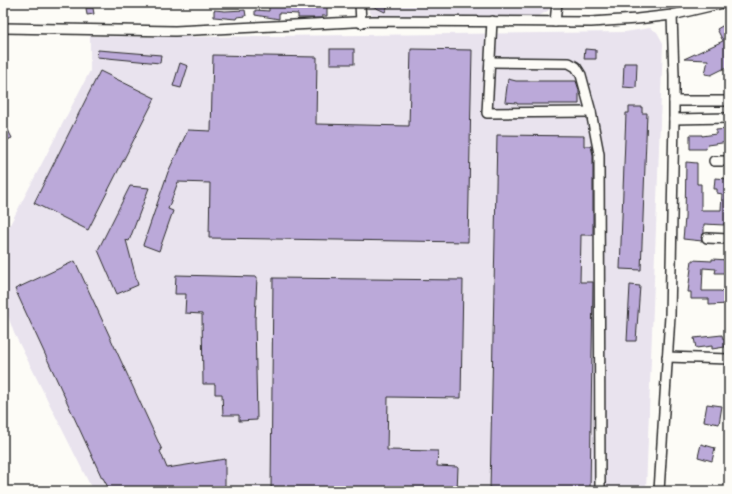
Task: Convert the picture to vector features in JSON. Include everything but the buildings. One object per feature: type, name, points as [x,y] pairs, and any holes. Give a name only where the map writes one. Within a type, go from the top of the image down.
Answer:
[{"type":"street","points":[[360,3],[361,23]]},
{"type":"street","points":[[555,22],[557,3]]},
{"type":"street","points":[[3,28],[175,31],[361,23],[374,21],[555,22],[637,19],[672,15],[724,3]]},
{"type":"street","points":[[659,491],[670,316],[674,119],[672,15]]},
{"type":"street","points":[[492,21],[487,113],[591,112]]},
{"type":"street","points":[[490,62],[569,63],[576,67],[581,74],[591,112],[599,154],[600,491]]},
{"type":"street","points":[[674,101],[729,101]]},
{"type":"street","points":[[674,119],[729,118]]},
{"type":"street","points":[[714,161],[729,161]]},
{"type":"street","points":[[707,238],[729,239]]},
{"type":"street","points":[[667,357],[729,360]]},
{"type":"shaded area","points":[[368,3],[549,3],[549,10],[539,16],[375,17],[368,9]]},
{"type":"shaded area","points":[[650,28],[657,32],[663,43],[646,491],[93,491],[14,333],[3,302],[3,238],[90,71],[90,36],[191,37],[625,32]]}]
